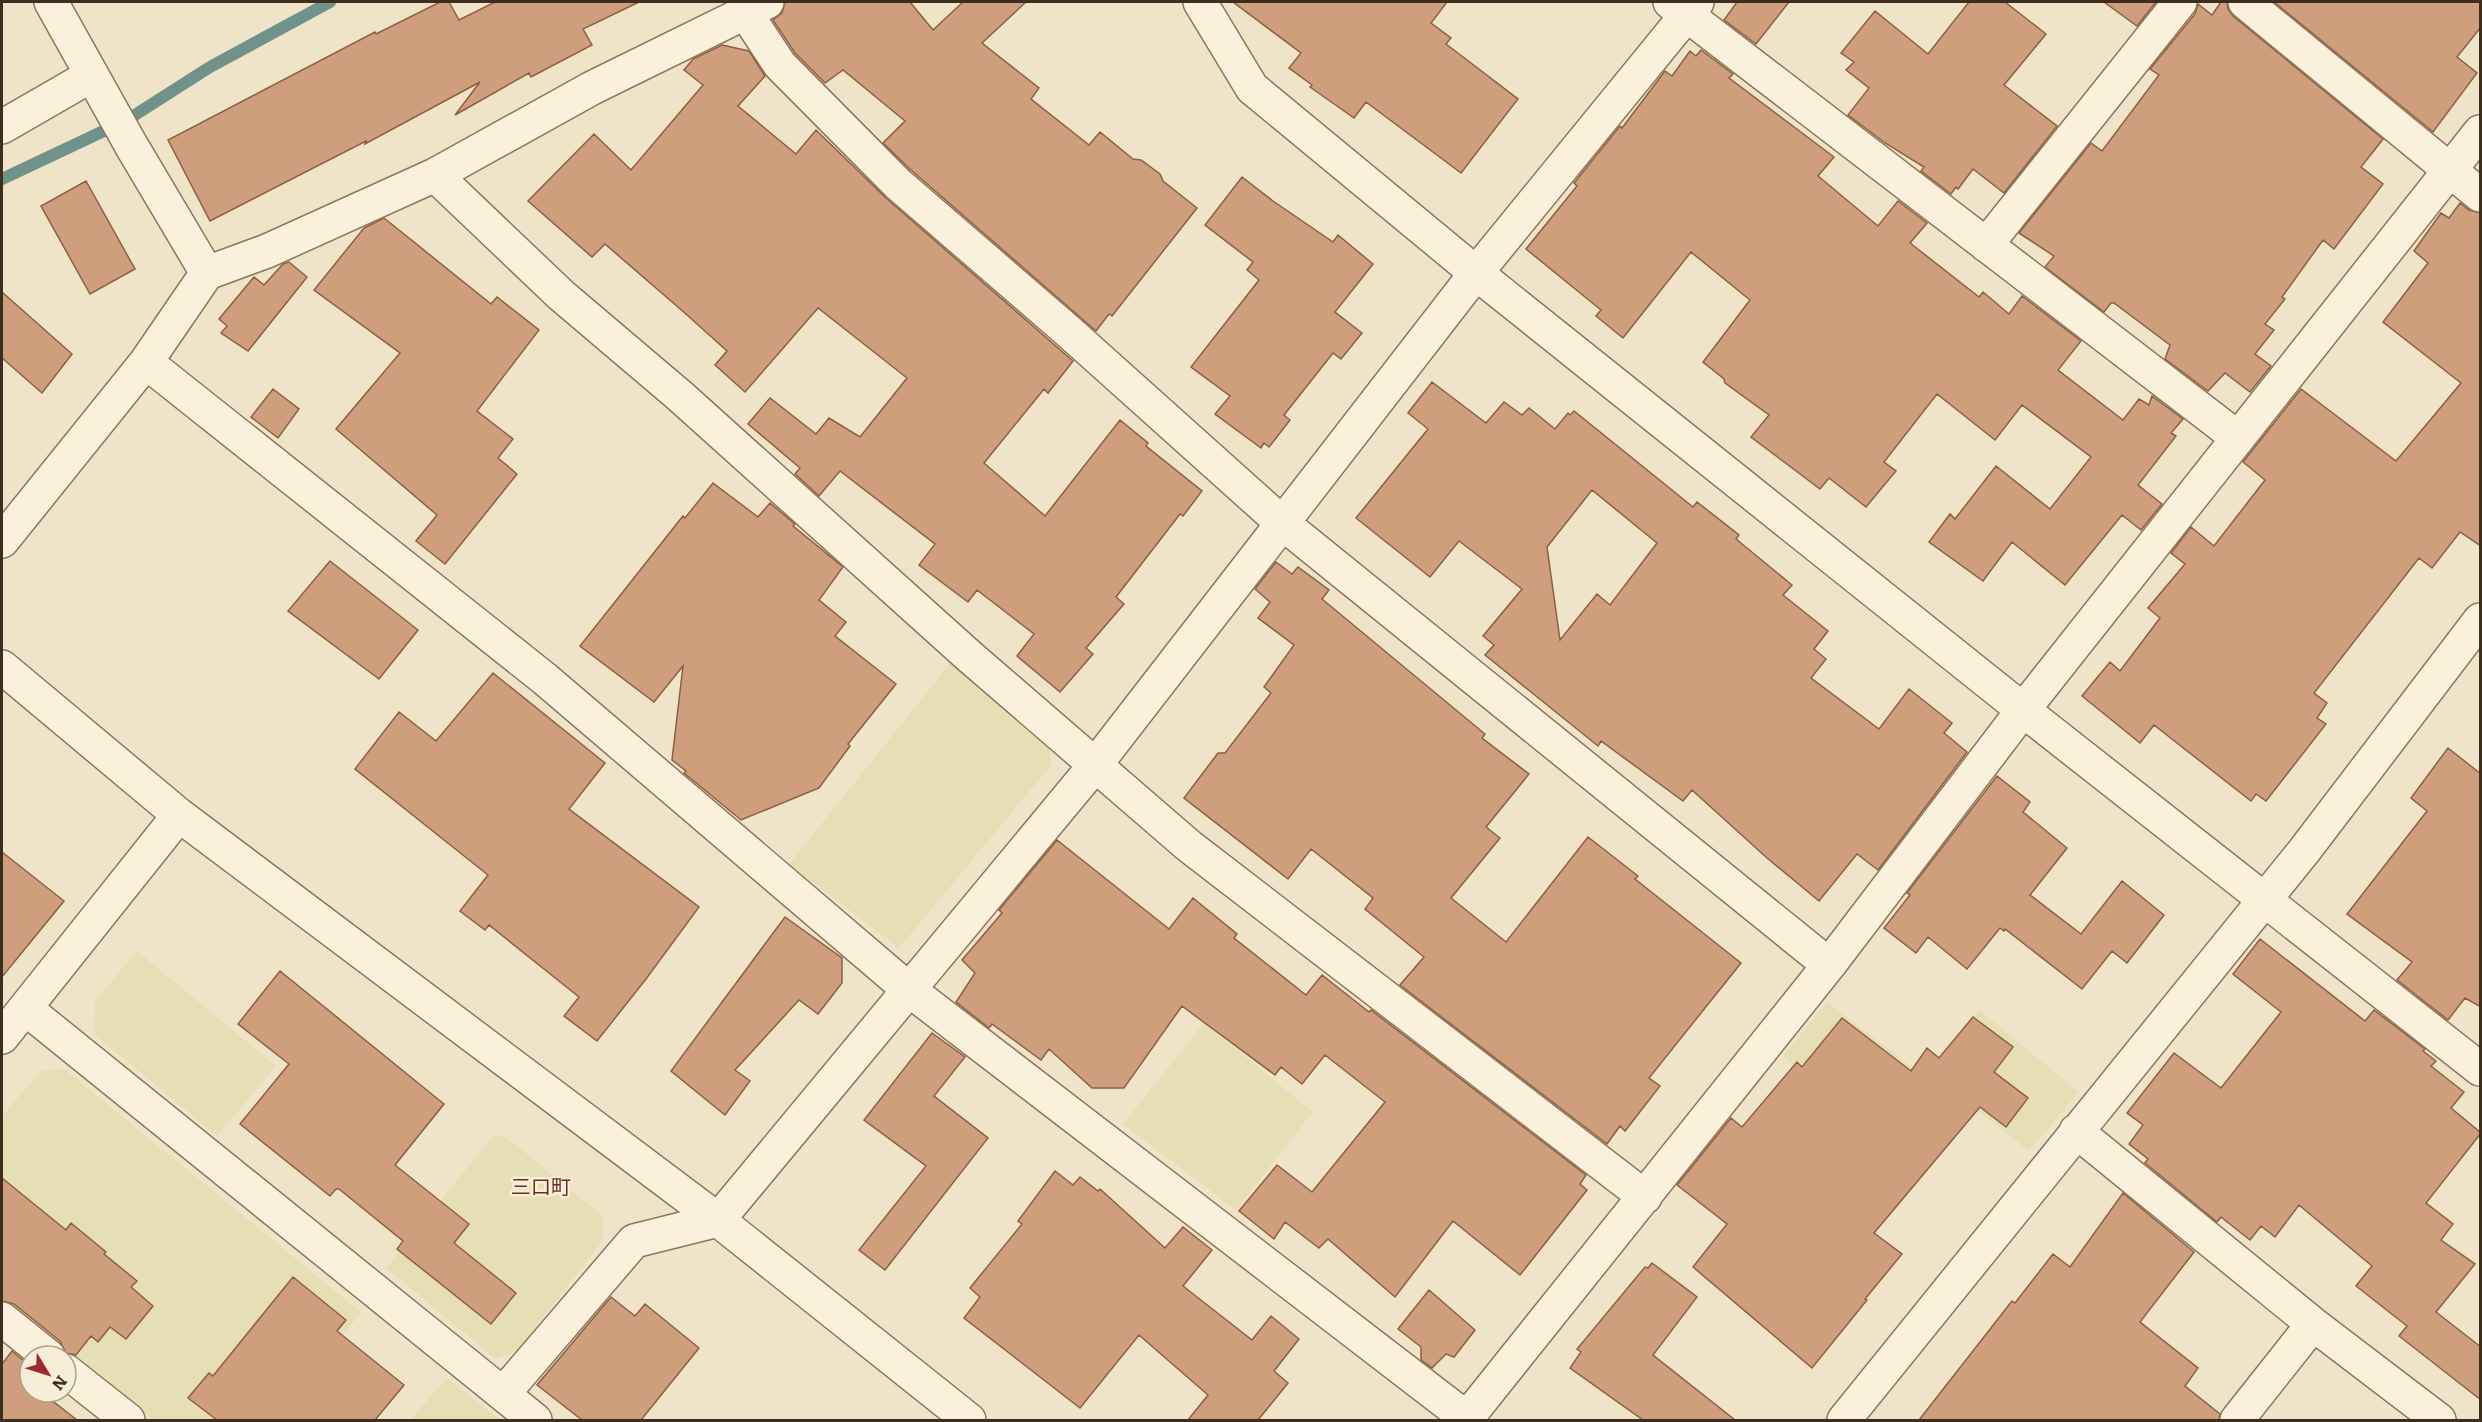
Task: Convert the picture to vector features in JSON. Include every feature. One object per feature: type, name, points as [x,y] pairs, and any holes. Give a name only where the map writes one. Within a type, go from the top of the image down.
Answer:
[{"type":"street","points":[[51,2],[131,145],[207,273]]},
{"type":"street","points":[[1200,2],[1252,88],[1476,273],[2023,710],[2265,900],[2477,1059]]},
{"type":"street","points":[[1986,245],[2180,2]]},
{"type":"street","points":[[2245,2],[2481,195]]},
{"type":"street","points":[[503,1394],[634,1241],[718,1220],[1096,764],[1281,522],[1684,6],[1986,245],[2238,438]]},
{"type":"street","points":[[2,541],[146,362],[207,273],[267,251],[435,175],[592,88],[756,7],[780,65],[898,184],[1068,331],[1281,522],[1829,965]]},
{"type":"street","points":[[2,127],[97,85]]},
{"type":"street","points":[[146,362],[545,679],[908,989],[1468,1420],[1829,965],[2023,710],[2481,132]]},
{"type":"street","points":[[435,175],[561,295],[680,396],[960,649],[1189,846],[1646,1197]]},
{"type":"street","points":[[1844,1420],[2265,900],[2481,620]]},
{"type":"street","points":[[2,667],[179,815],[718,1220],[969,1420]]},
{"type":"street","points":[[2,1037],[179,815]]},
{"type":"street","points":[[25,1008],[535,1420]]},
{"type":"street","points":[[2076,1131],[2313,1324],[2439,1420]]},
{"type":"street","points":[[2,1319],[33,1344]]},
{"type":"street","points":[[2237,1420],[2313,1324]]},
{"type":"street","points":[[78,1380],[128,1420]]},
{"type":"shaded area","points":[[952,661],[1047,738],[1052,764],[899,948],[789,864]]},
{"type":"shaded area","points":[[137,951],[276,1066],[217,1136],[94,1034],[95,1001]]},
{"type":"shaded area","points":[[1827,1002],[1917,1071],[1871,1126],[1783,1056]]},
{"type":"shaded area","points":[[1979,1010],[2079,1092],[2029,1151],[1928,1072]]},
{"type":"shaded area","points":[[1204,1023],[1313,1112],[1236,1210],[1123,1124]]},
{"type":"shaded area","points":[[64,1069],[361,1312],[284,1412],[294,1420],[154,1420],[78,1358],[78,1344],[60,1344],[2,1297],[2,1116],[41,1071]]},
{"type":"shaded area","points":[[493,1136],[506,1137],[603,1216],[603,1240],[518,1350],[496,1359],[386,1268]]},
{"type":"shaded area","points":[[447,1378],[500,1420],[410,1420]]},
{"type":"building","points":[[440,2],[449,2],[459,20],[495,2],[639,2],[583,29],[592,45],[531,77],[529,73],[455,115],[480,82],[365,144],[366,141],[210,221],[168,140],[375,32],[376,34]]},
{"type":"building","points":[[785,2],[910,2],[933,30],[963,2],[1026,2],[982,43],[1039,88],[1031,99],[1089,145],[1100,132],[1133,159],[1141,160],[1160,174],[1163,181],[1197,208],[1112,316],[1109,314],[1096,331],[883,143],[905,121],[843,70],[825,83],[795,53],[773,20],[782,13]]},
{"type":"building","points":[[1233,2],[1447,2],[1431,23],[1451,38],[1446,44],[1518,99],[1461,173],[1366,102],[1354,118],[1310,87],[1312,85],[1289,68],[1301,53]]},
{"type":"building","points":[[1737,2],[1789,2],[1756,44],[1724,20]]},
{"type":"building","points":[[1969,2],[2005,2],[2046,34],[2004,85],[2057,126],[2004,193],[1973,169],[1958,189],[1956,187],[1951,194],[1921,171],[1924,167],[1885,143],[1848,115],[1869,88],[1846,70],[1854,62],[1841,53],[1875,11],[1928,54]]},
{"type":"building","points":[[2104,2],[2156,2],[2137,26]]},
{"type":"building","points":[[2221,2],[2227,2],[2228,9],[2233,16],[2383,139],[2361,167],[2383,184],[2334,249],[2323,240],[2282,297],[2285,299],[2265,324],[2274,330],[2255,354],[2271,366],[2250,392],[2225,373],[2208,391],[2165,359],[2170,345],[2114,303],[2111,303],[2104,312],[2045,267],[2054,256],[2019,233],[2091,143],[2102,151],[2159,75],[2150,69],[2195,14],[2198,4],[2212,15]]},
{"type":"building","points":[[2274,2],[2481,2],[2481,27],[2457,57],[2477,73],[2433,132]]},
{"type":"building","points":[[722,45],[749,51],[765,76],[738,106],[796,154],[816,130],[886,198],[1073,361],[1048,393],[1044,389],[984,463],[1045,516],[1120,420],[1148,443],[1146,446],[1202,491],[1183,516],[1180,514],[1116,597],[1124,604],[1086,648],[1093,654],[1060,692],[1017,656],[1034,634],[977,590],[968,602],[919,565],[935,544],[840,471],[819,496],[795,474],[800,468],[748,424],[770,398],[816,434],[829,418],[860,437],[907,378],[818,308],[745,392],[715,365],[727,351],[686,314],[605,244],[592,257],[528,201],[594,134],[631,170],[703,85],[684,70],[693,59]]},
{"type":"building","points":[[1701,50],[1733,74],[1729,78],[1834,157],[1818,176],[1878,226],[1898,201],[1927,223],[1910,243],[1979,297],[1983,292],[2009,314],[2022,296],[2081,341],[2058,370],[2123,420],[2139,399],[2149,405],[2152,396],[2183,419],[2171,433],[2176,436],[2138,485],[2162,504],[2141,530],[2122,515],[2065,585],[2012,542],[1983,581],[1929,542],[1950,514],[1955,519],[1996,466],[2050,509],[2091,457],[2022,405],[1995,440],[1937,394],[1884,462],[1896,471],[1866,507],[1829,478],[1820,489],[1751,437],[1769,415],[1725,383],[1724,379],[1703,362],[1750,300],[1691,252],[1623,338],[1596,316],[1601,310],[1526,249],[1577,186],[1574,183],[1620,126],[1622,128],[1665,71],[1672,76],[1690,51],[1696,56]]},
{"type":"building","points":[[1242,177],[1333,242],[1338,235],[1373,264],[1335,312],[1362,333],[1341,359],[1333,353],[1284,415],[1290,420],[1269,447],[1264,443],[1261,448],[1215,414],[1230,396],[1191,367],[1259,280],[1247,270],[1253,262],[1205,225]]},
{"type":"building","points":[[86,181],[135,269],[90,294],[41,206]]},
{"type":"building","points":[[2460,203],[2469,210],[2481,213],[2481,546],[2460,532],[2432,568],[2419,558],[2314,693],[2327,703],[2317,718],[2326,724],[2266,801],[2256,794],[2251,801],[2154,725],[2140,743],[2082,696],[2110,662],[2120,671],[2160,618],[2148,608],[2185,564],[2171,553],[2191,527],[2214,546],[2265,480],[2243,462],[2301,389],[2396,461],[2461,383],[2383,322],[2428,263],[2414,251],[2441,213],[2449,218]]},
{"type":"building","points":[[384,218],[491,304],[497,297],[539,330],[477,411],[513,439],[498,458],[517,474],[445,564],[416,541],[437,515],[336,429],[400,353],[314,290],[364,228]]},
{"type":"building","points":[[289,262],[307,277],[248,351],[221,333],[227,326],[219,319],[254,277],[264,285],[283,264]]},
{"type":"building","points":[[2,292],[72,354],[42,393],[2,358]]},
{"type":"building","points":[[1432,382],[1486,423],[1504,402],[1522,415],[1529,408],[1555,429],[1568,413],[1570,415],[1574,411],[1693,507],[1697,502],[1739,535],[1736,539],[1792,585],[1783,595],[1828,631],[1814,649],[1826,659],[1811,678],[1879,729],[1909,689],[1952,723],[1944,733],[1967,752],[1878,870],[1857,854],[1819,901],[1767,858],[1692,790],[1683,801],[1601,741],[1598,746],[1485,655],[1494,645],[1483,636],[1522,589],[1459,541],[1430,577],[1356,518],[1428,429],[1408,413]],"holes":[[[1592,490],[1657,543],[1610,605],[1597,594],[1560,640],[1547,547]]]},
{"type":"building","points":[[273,389],[299,409],[278,438],[251,417]]},
{"type":"building","points":[[713,483],[758,517],[770,503],[795,524],[793,526],[843,567],[819,600],[846,622],[835,636],[896,684],[848,744],[850,746],[819,788],[741,820],[684,773],[686,771],[672,760],[683,666],[654,702],[580,646],[683,516],[685,518]]},
{"type":"building","points":[[330,561],[418,630],[379,679],[288,611]]},
{"type":"building","points":[[1276,562],[1292,574],[1298,567],[1329,590],[1322,599],[1485,734],[1482,738],[1529,774],[1486,827],[1500,838],[1451,898],[1506,942],[1588,837],[1638,876],[1635,879],[1741,963],[1649,1078],[1660,1086],[1625,1131],[1620,1126],[1607,1144],[1400,985],[1424,957],[1365,909],[1373,898],[1311,849],[1288,879],[1184,798],[1218,753],[1225,753],[1271,693],[1264,687],[1294,645],[1258,618],[1270,602],[1255,589]]},
{"type":"building","points":[[493,673],[605,763],[569,809],[699,907],[597,1041],[564,1016],[579,997],[489,925],[485,930],[460,911],[488,875],[355,769],[399,712],[436,741]]},
{"type":"building","points":[[2448,748],[2481,774],[2481,1007],[2465,998],[2448,1020],[2397,980],[2412,962],[2347,914],[2427,811],[2411,798]]},
{"type":"building","points":[[1997,776],[2030,802],[2023,812],[2067,848],[2030,895],[2081,934],[2122,881],[2164,915],[2127,963],[2112,951],[2082,989],[2005,929],[2004,931],[2000,928],[1967,969],[1928,937],[1916,953],[1884,928],[1910,895],[1907,893]]},
{"type":"building","points":[[1057,840],[1169,929],[1193,898],[1237,934],[1234,938],[1306,995],[1322,975],[1586,1175],[1580,1184],[1587,1190],[1520,1275],[1453,1221],[1395,1297],[1328,1239],[1319,1248],[1285,1222],[1274,1239],[1239,1211],[1277,1165],[1312,1192],[1385,1102],[1325,1055],[1302,1084],[1281,1067],[1275,1075],[1182,1006],[1124,1088],[1092,1088],[1049,1049],[1041,1060],[992,1024],[989,1028],[956,1002],[975,973],[962,960],[1002,913],[999,910]]},
{"type":"building","points":[[2,852],[64,901],[2,977]]},
{"type":"building","points":[[785,917],[842,958],[842,983],[818,1014],[799,1000],[735,1070],[750,1081],[725,1115],[671,1071]]},
{"type":"building","points":[[2260,939],[2365,1021],[2374,1010],[2425,1049],[2423,1051],[2436,1061],[2431,1066],[2464,1092],[2451,1108],[2481,1133],[2426,1203],[2453,1224],[2441,1240],[2475,1264],[2436,1312],[2481,1347],[2481,1400],[2399,1336],[2407,1326],[2356,1286],[2372,1266],[2299,1205],[2275,1237],[2261,1226],[2250,1240],[2221,1217],[2217,1222],[2145,1163],[2148,1159],[2129,1144],[2143,1125],[2127,1113],[2174,1053],[2221,1088],[2281,1012],[2233,974]]},
{"type":"building","points":[[280,971],[444,1104],[395,1165],[469,1224],[454,1243],[516,1293],[491,1324],[397,1249],[403,1241],[339,1189],[336,1189],[330,1196],[240,1124],[289,1064],[238,1024]]},
{"type":"building","points":[[1973,1017],[2013,1047],[1994,1072],[2028,1098],[2006,1127],[1980,1107],[1874,1233],[1902,1254],[1812,1368],[1693,1267],[1727,1224],[1677,1185],[1731,1118],[1742,1127],[1797,1062],[1802,1067],[1842,1018],[1911,1071],[1927,1048],[1939,1058]]},
{"type":"building","points":[[932,1033],[965,1057],[934,1096],[988,1138],[885,1270],[859,1250],[926,1166],[864,1120]]},
{"type":"building","points":[[1055,1171],[1073,1185],[1080,1177],[1098,1191],[1100,1189],[1165,1248],[1183,1227],[1212,1250],[1183,1286],[1252,1340],[1271,1316],[1299,1339],[1274,1371],[1288,1383],[1258,1420],[1188,1420],[1208,1395],[1139,1335],[1080,1408],[964,1318],[980,1297],[970,1288],[1022,1224],[1018,1221]]},
{"type":"building","points":[[2,1178],[66,1230],[71,1223],[106,1252],[104,1254],[137,1281],[131,1287],[153,1306],[126,1339],[110,1327],[98,1342],[91,1336],[78,1352],[78,1344],[62,1344],[14,1304],[2,1301]]},
{"type":"building","points":[[2123,1193],[2194,1252],[2140,1322],[2198,1368],[2185,1386],[2220,1414],[2219,1420],[1919,1420],[2012,1301],[2015,1303],[2053,1254],[2070,1267]]},
{"type":"building","points":[[1652,1263],[1697,1297],[1653,1355],[1735,1420],[1643,1420],[1570,1368],[1581,1352],[1577,1349],[1645,1267],[1648,1268]]},
{"type":"building","points":[[293,1277],[346,1320],[337,1331],[404,1385],[375,1420],[217,1420],[188,1398],[209,1373],[213,1376]]},
{"type":"building","points":[[1429,1290],[1475,1330],[1454,1357],[1446,1354],[1432,1368],[1421,1360],[1421,1347],[1398,1329]]},
{"type":"building","points":[[611,1297],[635,1316],[645,1304],[699,1348],[641,1420],[582,1420],[537,1385]]},
{"type":"building","points":[[12,1351],[18,1356],[18,1404],[57,1404],[77,1420],[2,1420],[2,1364]]},
{"type":"waterway","points":[[2,179],[127,120],[210,67],[330,2]]},
{"type":"district","name":"三口町","points":[[541,1185]]}]
